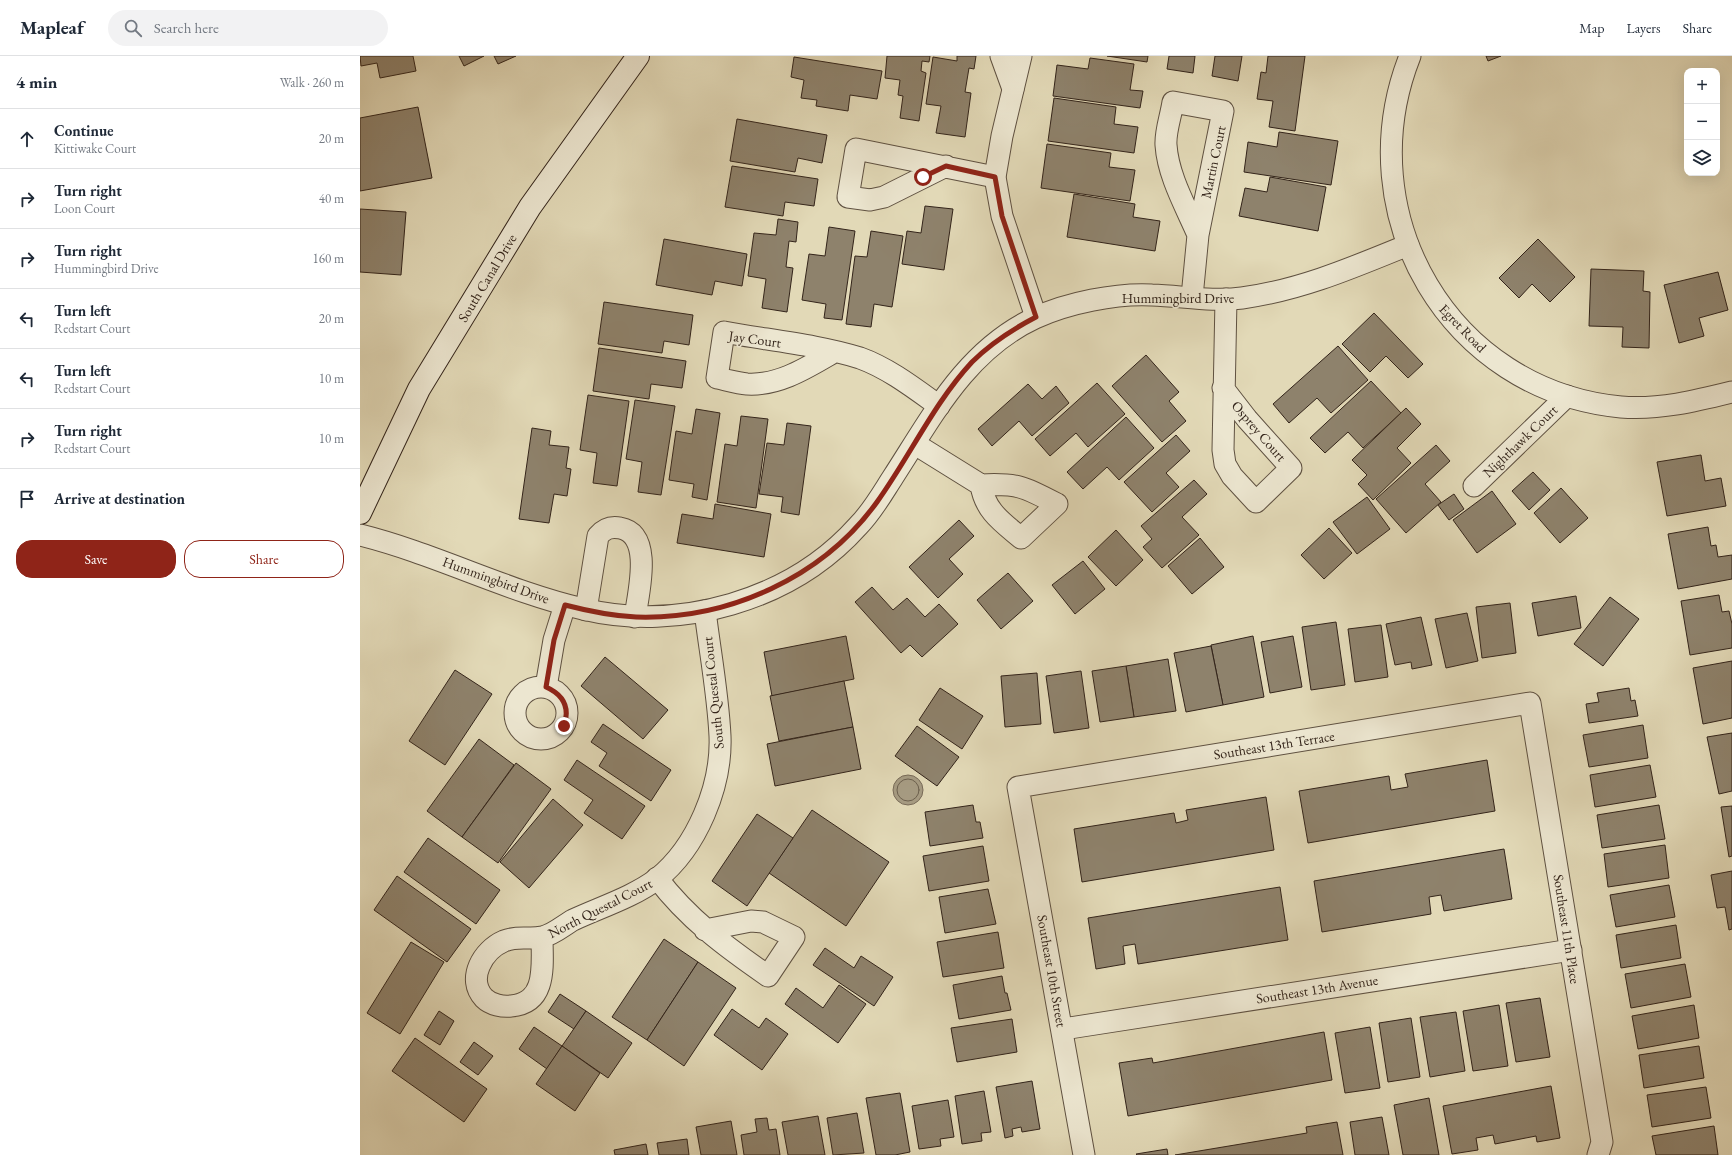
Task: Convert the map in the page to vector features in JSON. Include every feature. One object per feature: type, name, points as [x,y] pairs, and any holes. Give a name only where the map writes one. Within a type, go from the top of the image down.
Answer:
[{"type":"street","name":"South Canal Drive","points":[[360,513],[423,383],[530,207],[638,56]]},
{"type":"street","points":[[1001,56],[1014,89]]},
{"type":"street","points":[[1021,56],[1002,136],[995,177],[1002,216],[1036,317]]},
{"type":"street","name":"Egret Road","points":[[1410,56],[1394,114],[1391,164],[1395,197],[1408,245],[1421,276],[1440,306],[1465,334],[1491,357],[1525,378],[1567,396],[1622,406],[1642,407],[1694,401],[1732,392]]},
{"type":"street","name":"Martin Court","points":[[1192,297],[1198,235],[1224,110],[1173,102],[1166,144],[1170,165],[1177,185],[1198,235]]},
{"type":"street","points":[[946,166],[995,177]]},
{"type":"street","name":"Hummingbird Drive","points":[[360,535],[398,545],[535,596],[586,610],[635,617],[672,616],[705,611],[734,604],[788,581],[836,548],[858,526],[878,500],[939,406],[973,362],[990,345],[1036,317],[1098,300],[1126,296],[1149,295],[1226,299],[1254,296],[1300,287],[1408,245]]},
{"type":"street","name":"Osprey Court","points":[[1224,388],[1242,414],[1291,468],[1256,502],[1232,476],[1225,464],[1223,450],[1224,388],[1226,299]]},
{"type":"street","name":"Jay Court","points":[[834,352],[804,370],[788,377],[768,382],[748,384],[717,378],[724,332],[834,352],[861,359],[887,371],[939,406]]},
{"type":"street","name":"Nighthawk Court","points":[[1474,486],[1567,396]]},
{"type":"street","points":[[915,444],[981,485]]},
{"type":"street","points":[[586,610],[598,536],[604,529],[612,527],[622,528],[631,533],[639,541],[642,554],[635,617]]},
{"type":"street","points":[[546,687],[554,640],[565,605]]},
{"type":"street","name":"South Questal Court","points":[[657,878],[684,851],[697,829],[708,805],[716,779],[720,736],[705,611]]},
{"type":"street","name":"Southeast 13th Terrace","points":[[1018,787],[1530,703]]},
{"type":"street","name":"Southeast 11th Place","points":[[1530,703],[1602,1142],[1598,1155]]},
{"type":"street","name":"Southeast 10th Street","points":[[1018,787],[1063,1029],[1084,1155]]},
{"type":"street","points":[[657,878],[672,898],[705,930]]},
{"type":"street","name":"North Questal Court","points":[[542,937],[573,920],[629,895],[657,878]]},
{"type":"street","name":"Southeast 13th Avenue","points":[[1063,1029],[1571,950]]},
{"type":"water","points":[[908,775],[914,776],[922,784],[922,796],[914,804],[908,805],[902,804],[894,796],[893,790],[894,784],[902,776]]},
{"type":"building","points":[[360,56],[413,56],[416,71],[380,78],[377,63],[361,66]]},
{"type":"building","points":[[459,56],[484,56],[464,66]]},
{"type":"building","points":[[494,56],[516,56],[498,64]]},
{"type":"building","points":[[887,56],[930,56],[929,62],[922,61],[921,71],[926,73],[919,121],[900,118],[903,96],[898,95],[900,80],[885,78]]},
{"type":"building","points":[[957,56],[976,56],[974,69],[969,68],[965,92],[971,93],[965,137],[936,133],[941,106],[926,104],[933,57],[957,61]]},
{"type":"building","points":[[1107,56],[1148,56],[1147,62]]},
{"type":"building","points":[[1169,56],[1195,56],[1193,73],[1167,69]]},
{"type":"building","points":[[1215,56],[1242,56],[1238,81],[1212,76]]},
{"type":"building","points":[[1268,56],[1305,56],[1295,131],[1269,127],[1273,101],[1257,99],[1261,72],[1266,73]]},
{"type":"building","points":[[1486,56],[1501,56],[1488,61]]},
{"type":"building","points":[[794,57],[882,71],[877,99],[850,95],[848,111],[816,106],[817,100],[801,98],[804,80],[791,77]]},
{"type":"building","points":[[1090,58],[1134,64],[1130,90],[1143,91],[1140,108],[1053,96],[1057,65],[1088,69]]},
{"type":"building","points":[[1054,98],[1116,107],[1114,124],[1138,127],[1134,153],[1048,141]]},
{"type":"building","points":[[418,107],[432,178],[360,191],[360,118]]},
{"type":"building","points":[[737,119],[827,135],[822,163],[798,158],[795,172],[730,161]]},
{"type":"building","points":[[1279,132],[1338,141],[1331,185],[1244,172],[1248,142],[1277,147]]},
{"type":"building","points":[[1047,144],[1111,153],[1109,167],[1135,170],[1130,201],[1041,188]]},
{"type":"building","points":[[732,166],[818,179],[814,206],[785,202],[783,216],[725,207]]},
{"type":"building","points":[[1270,177],[1326,187],[1318,231],[1239,216],[1245,188],[1267,192]]},
{"type":"building","points":[[1074,194],[1135,204],[1133,217],[1160,221],[1155,251],[1067,237]]},
{"type":"building","points":[[925,206],[953,209],[944,270],[902,264],[907,231],[921,233]]},
{"type":"building","points":[[360,209],[406,212],[401,275],[360,272]]},
{"type":"building","points":[[778,219],[798,222],[796,242],[789,241],[786,267],[793,268],[787,312],[762,308],[766,279],[748,276],[754,233],[776,235]]},
{"type":"building","points":[[829,227],[855,231],[842,320],[824,318],[826,304],[802,300],[809,254],[825,256]]},
{"type":"building","points":[[871,231],[903,236],[892,307],[874,304],[871,327],[846,324],[855,256],[867,257]]},
{"type":"building","points":[[664,239],[747,254],[742,286],[715,281],[712,295],[656,285]]},
{"type":"building","points":[[1538,239],[1575,277],[1550,302],[1532,284],[1519,298],[1499,278]]},
{"type":"building","points":[[1591,269],[1644,271],[1643,291],[1650,292],[1649,348],[1622,347],[1623,327],[1589,326]]},
{"type":"building","points":[[1718,272],[1728,310],[1699,318],[1704,336],[1679,343],[1664,285]]},
{"type":"building","points":[[604,302],[693,315],[689,345],[664,341],[662,353],[598,344]]},
{"type":"building","points":[[1374,313],[1423,364],[1408,378],[1386,356],[1370,372],[1342,344]]},
{"type":"building","points":[[1338,346],[1368,380],[1331,413],[1317,398],[1289,423],[1273,404]]},
{"type":"building","points":[[599,348],[686,361],[682,388],[651,384],[649,399],[593,391]]},
{"type":"building","points":[[1146,355],[1179,392],[1169,401],[1186,421],[1162,442],[1112,386]]},
{"type":"building","points":[[1371,381],[1401,413],[1363,448],[1348,432],[1325,453],[1310,438]]},
{"type":"building","points":[[1097,383],[1125,414],[1088,447],[1076,433],[1050,456],[1035,439]]},
{"type":"building","points":[[1028,384],[1042,399],[1056,386],[1069,403],[1032,436],[1019,421],[992,446],[978,429]]},
{"type":"building","points":[[588,395],[629,401],[617,486],[593,483],[597,453],[580,450]]},
{"type":"building","points":[[635,400],[675,406],[661,495],[638,492],[642,462],[626,459]]},
{"type":"building","points":[[1406,408],[1421,424],[1397,448],[1411,463],[1373,500],[1358,484],[1367,475],[1352,460]]},
{"type":"building","points":[[696,409],[720,413],[707,500],[692,497],[694,484],[669,480],[676,431],[692,434]]},
{"type":"building","points":[[741,416],[768,419],[756,508],[717,502],[725,444],[737,446]]},
{"type":"building","points":[[1126,417],[1154,448],[1119,480],[1107,467],[1083,489],[1067,472]]},
{"type":"building","points":[[787,423],[811,426],[799,515],[781,512],[783,497],[759,494],[767,443],[784,445]]},
{"type":"building","points":[[532,428],[551,431],[549,445],[569,447],[566,468],[571,469],[567,496],[554,494],[549,523],[519,519]]},
{"type":"building","points":[[1176,435],[1190,451],[1166,473],[1179,487],[1152,512],[1124,482]]},
{"type":"building","points":[[1436,445],[1450,461],[1425,484],[1441,502],[1406,533],[1376,499]]},
{"type":"building","points":[[1701,455],[1705,481],[1721,478],[1726,506],[1667,516],[1657,462]]},
{"type":"building","points":[[1533,472],[1550,490],[1529,510],[1512,491]]},
{"type":"building","points":[[1194,480],[1207,494],[1182,517],[1199,535],[1162,568],[1143,547],[1152,539],[1141,526]]},
{"type":"building","points":[[1561,488],[1588,518],[1560,543],[1534,513]]},
{"type":"building","points":[[1492,491],[1516,524],[1477,553],[1453,520]]},
{"type":"building","points":[[1454,494],[1464,509],[1449,520],[1438,505]]},
{"type":"building","points":[[1367,497],[1390,529],[1357,554],[1333,522]]},
{"type":"building","points":[[715,504],[771,514],[764,557],[677,543],[682,514],[713,519]]},
{"type":"building","points":[[959,520],[974,536],[949,559],[963,574],[938,598],[909,567]]},
{"type":"building","points":[[1708,527],[1711,546],[1716,545],[1718,557],[1732,555],[1732,579],[1678,589],[1668,534]]},
{"type":"building","points":[[1329,528],[1352,553],[1324,579],[1301,555]]},
{"type":"building","points":[[1116,530],[1143,560],[1116,586],[1088,557]]},
{"type":"building","points":[[1200,538],[1224,567],[1192,594],[1168,566]]},
{"type":"building","points":[[1083,561],[1105,589],[1075,614],[1052,585]]},
{"type":"building","points":[[1008,573],[1033,601],[1001,629],[977,600]]},
{"type":"building","points":[[872,587],[893,610],[907,598],[925,617],[939,604],[958,624],[922,657],[910,645],[901,653],[855,602]]},
{"type":"building","points":[[1719,595],[1722,612],[1729,611],[1732,624],[1732,648],[1690,655],[1681,601]]},
{"type":"building","points":[[1576,596],[1581,628],[1538,636],[1532,603]]},
{"type":"building","points":[[1610,597],[1639,619],[1603,666],[1574,644]]},
{"type":"building","points":[[1510,603],[1516,653],[1482,658],[1476,607]]},
{"type":"building","points":[[1467,613],[1478,661],[1446,668],[1435,619]]},
{"type":"building","points":[[1421,617],[1432,665],[1412,669],[1411,662],[1395,665],[1386,624]]},
{"type":"building","points":[[1336,622],[1345,685],[1311,690],[1302,627]]},
{"type":"building","points":[[1381,625],[1388,677],[1355,682],[1348,629]]},
{"type":"building","points":[[846,636],[854,679],[772,696],[764,652]]},
{"type":"building","points":[[1253,636],[1264,697],[1223,705],[1211,645]]},
{"type":"building","points":[[1293,636],[1302,687],[1270,693],[1261,642]]},
{"type":"building","points":[[1211,646],[1223,705],[1186,712],[1174,653]]},
{"type":"building","points":[[605,657],[668,710],[643,739],[581,686]]},
{"type":"building","points":[[1168,659],[1176,711],[1134,717],[1126,666]]},
{"type":"building","points":[[1732,661],[1732,718],[1703,724],[1693,668]]},
{"type":"building","points":[[1126,666],[1134,717],[1100,722],[1092,671]]},
{"type":"building","points":[[455,670],[492,694],[445,765],[409,741]]},
{"type":"building","points":[[1081,671],[1089,728],[1054,733],[1046,676]]},
{"type":"building","points":[[1037,673],[1041,724],[1005,727],[1001,676]]},
{"type":"building","points":[[844,681],[853,727],[779,741],[770,696]]},
{"type":"building","points":[[940,688],[983,716],[962,749],[919,720]]},
{"type":"building","points":[[1629,688],[1631,701],[1635,700],[1638,716],[1589,723],[1586,704],[1599,702],[1597,693]]},
{"type":"building","points":[[603,724],[671,770],[651,801],[599,766],[607,753],[591,742]]},
{"type":"building","points":[[1643,725],[1648,758],[1589,767],[1583,735]]},
{"type":"building","points":[[917,726],[959,757],[937,786],[895,756]]},
{"type":"building","points":[[853,727],[861,769],[775,786],[767,744]]},
{"type":"building","points":[[1732,733],[1732,791],[1719,794],[1707,737]]},
{"type":"building","points":[[479,739],[514,765],[462,837],[427,811]]},
{"type":"building","points":[[577,760],[645,806],[622,839],[584,813],[593,800],[564,780]]},
{"type":"building","points":[[1487,760],[1495,811],[1308,843],[1299,791],[1389,776],[1391,790],[1408,787],[1405,774]]},
{"type":"building","points":[[516,763],[551,789],[498,863],[462,837]]},
{"type":"building","points":[[1650,765],[1656,797],[1595,807],[1590,775]]},
{"type":"building","points":[[1266,797],[1274,850],[1082,882],[1074,829],[1174,813],[1176,823],[1188,820],[1186,810]]},
{"type":"building","points":[[553,799],[583,825],[529,888],[500,862]]},
{"type":"building","points":[[973,805],[976,822],[980,822],[983,838],[930,846],[925,812]]},
{"type":"building","points":[[1659,805],[1665,839],[1602,848],[1597,815]]},
{"type":"building","points":[[1732,806],[1732,856],[1729,857],[1721,807]]},
{"type":"building","points":[[812,810],[889,862],[846,926],[769,873]]},
{"type":"building","points":[[757,814],[793,838],[747,906],[712,881]]},
{"type":"building","points":[[428,838],[500,890],[476,924],[404,872]]},
{"type":"building","points":[[1665,845],[1669,878],[1608,887],[1604,854]]},
{"type":"building","points":[[983,846],[989,881],[929,891],[923,856]]},
{"type":"building","points":[[1504,849],[1512,899],[1444,911],[1441,895],[1429,897],[1431,914],[1322,932],[1314,881]]},
{"type":"building","points":[[1732,871],[1732,929],[1729,930],[1725,907],[1717,908],[1711,875]]},
{"type":"building","points":[[397,876],[471,929],[447,962],[374,910]]},
{"type":"building","points":[[1669,885],[1675,917],[1616,927],[1610,895]]},
{"type":"building","points":[[1280,887],[1288,940],[1138,964],[1135,944],[1123,946],[1125,964],[1096,969],[1088,918]]},
{"type":"building","points":[[988,889],[996,924],[945,933],[939,897]]},
{"type":"building","points":[[1676,925],[1681,958],[1621,968],[1616,935]]},
{"type":"building","points":[[998,932],[1004,968],[943,977],[937,942]]},
{"type":"building","points":[[664,939],[698,962],[647,1040],[612,1017]]},
{"type":"building","points":[[411,942],[444,962],[400,1034],[367,1013]]},
{"type":"building","points":[[825,948],[854,968],[861,956],[893,977],[874,1006],[813,965]]},
{"type":"building","points":[[698,962],[736,988],[684,1066],[647,1040]]},
{"type":"building","points":[[1685,964],[1691,997],[1631,1008],[1625,974]]},
{"type":"building","points":[[1002,976],[1005,993],[1007,993],[1011,1010],[959,1019],[953,985]]},
{"type":"building","points":[[839,985],[866,1004],[838,1043],[785,1004],[796,988],[823,1008]]},
{"type":"building","points":[[560,994],[586,1011],[574,1029],[548,1012]]},
{"type":"building","points":[[1540,998],[1550,1057],[1516,1062],[1506,1003]]},
{"type":"building","points":[[1499,1005],[1508,1066],[1473,1071],[1463,1011]]},
{"type":"building","points":[[1694,1005],[1699,1038],[1638,1049],[1632,1016]]},
{"type":"building","points":[[732,1009],[759,1028],[766,1018],[788,1034],[762,1070],[714,1035]]},
{"type":"building","points":[[439,1011],[454,1021],[440,1045],[424,1035]]},
{"type":"building","points":[[586,1011],[632,1043],[608,1078],[562,1046]]},
{"type":"building","points":[[1456,1012],[1465,1071],[1430,1077],[1420,1017]]},
{"type":"building","points":[[1411,1018],[1420,1077],[1388,1082],[1379,1023]]},
{"type":"building","points":[[1012,1019],[1017,1052],[957,1062],[951,1028]]},
{"type":"building","points":[[534,1027],[562,1046],[547,1069],[519,1049]]},
{"type":"building","points":[[1370,1027],[1380,1088],[1345,1093],[1335,1033]]},
{"type":"building","points":[[1324,1032],[1332,1080],[1128,1116],[1119,1063],[1152,1058],[1153,1063]]},
{"type":"building","points":[[415,1038],[487,1089],[464,1122],[392,1071]]},
{"type":"building","points":[[474,1042],[493,1056],[478,1075],[460,1062]]},
{"type":"building","points":[[562,1046],[600,1073],[575,1111],[536,1084]]},
{"type":"building","points":[[1699,1046],[1704,1078],[1644,1088],[1639,1055]]},
{"type":"building","points":[[1032,1081],[1040,1129],[1022,1132],[1021,1127],[1012,1129],[1013,1136],[1005,1138],[996,1087]]},
{"type":"building","points":[[1551,1086],[1560,1138],[1537,1142],[1536,1136],[1495,1144],[1493,1135],[1476,1138],[1478,1150],[1452,1154],[1443,1106]]},
{"type":"building","points":[[1706,1087],[1711,1118],[1652,1127],[1647,1095]]},
{"type":"building","points":[[984,1091],[991,1132],[981,1133],[982,1141],[962,1144],[955,1096]]},
{"type":"building","points":[[900,1093],[910,1152],[895,1155],[876,1155],[866,1098]]},
{"type":"building","points":[[1429,1098],[1439,1155],[1403,1155],[1394,1105]]},
{"type":"building","points":[[948,1100],[954,1137],[940,1139],[941,1146],[919,1149],[912,1106]]},
{"type":"building","points":[[857,1113],[864,1153],[833,1155],[827,1118]]},
{"type":"building","points":[[818,1116],[825,1155],[788,1155],[782,1122]]},
{"type":"building","points":[[1382,1117],[1389,1155],[1355,1155],[1350,1122]]},
{"type":"building","points":[[767,1118],[769,1130],[776,1129],[780,1155],[744,1155],[741,1135],[757,1132],[755,1119]]},
{"type":"building","points":[[731,1121],[737,1155],[701,1155],[696,1127]]},
{"type":"building","points":[[1337,1122],[1343,1155],[1175,1155],[1307,1133],[1306,1127]]},
{"type":"building","points":[[1714,1126],[1718,1155],[1656,1155],[1652,1136]]},
{"type":"building","points":[[687,1139],[689,1155],[659,1155],[657,1143]]},
{"type":"building","points":[[646,1144],[648,1155],[615,1155],[614,1150]]},
{"type":"building","points":[[1167,1149],[1168,1155],[1136,1154]]},
{"type":"route","points":[[564,726],[567,718],[565,702],[554,690],[546,687],[554,640],[565,605],[586,610],[635,617],[672,616],[705,611],[734,604],[788,581],[836,548],[858,526],[878,500],[955,383],[973,362],[990,345],[1036,317],[1002,216],[997,195],[995,177],[946,166],[923,177]]}]
